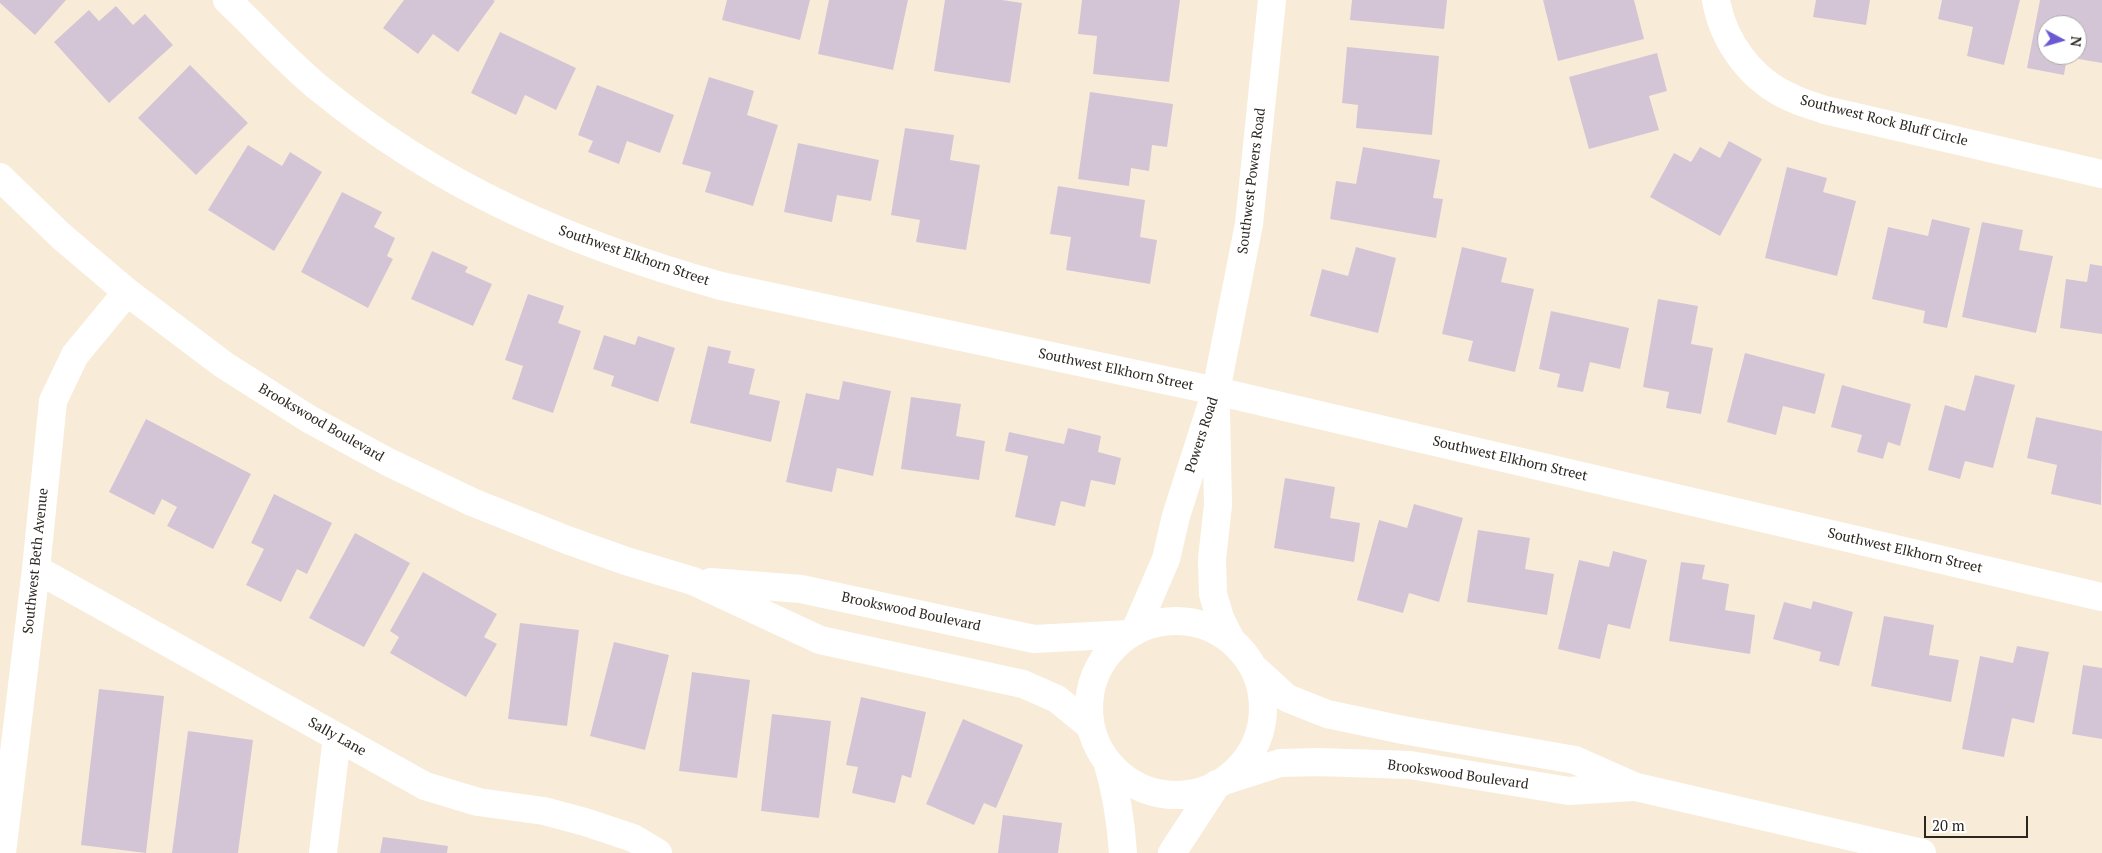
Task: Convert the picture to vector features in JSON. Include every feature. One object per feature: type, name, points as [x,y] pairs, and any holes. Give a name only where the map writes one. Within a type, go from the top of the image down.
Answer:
[{"type":"street","name":"Southwest Elkhorn Street","points":[[227,0],[318,88],[374,131],[436,171],[533,221],[666,270],[721,286],[1216,391],[2102,597]]},
{"type":"street","name":"Southwest Powers Road","points":[[1216,391],[1249,224],[1272,0]]},
{"type":"street","name":"Southwest Rock Bluff Circle","points":[[1716,0],[1718,15],[1736,53],[1761,79],[1790,98],[1825,110],[2102,174]]},
{"type":"street","name":"Brookswood Boulevard","points":[[0,177],[61,236],[127,292],[224,365],[309,419],[388,462],[472,502],[567,540],[626,561],[693,581],[820,640],[1023,684],[1057,699],[1090,726]]},
{"type":"street","name":"Southwest Beth Avenue","points":[[2,853],[36,569],[53,401],[76,355],[127,292]]},
{"type":"street","name":"Powers Road","points":[[1132,632],[1166,559],[1176,516],[1216,391]]},
{"type":"street","name":"Powers Road","points":[[1216,391],[1218,505],[1212,559],[1213,594],[1220,618],[1230,640]]},
{"type":"street","name":"Sally Lane","points":[[36,569],[425,786],[478,802],[544,811],[586,822],[633,838],[658,853]]},
{"type":"street","name":"Brookswood Boulevard","points":[[693,581],[801,590],[1034,639],[1132,632]]},
{"type":"street","points":[[1181,620],[1208,626],[1230,640],[1243,652],[1253,667],[1262,692],[1262,717],[1256,742],[1242,764],[1220,782],[1200,792],[1174,795],[1149,791],[1126,779],[1107,761],[1096,744],[1090,726],[1089,700],[1095,674],[1109,651],[1132,632],[1154,623],[1181,620]]},
{"type":"street","name":"Brookswood Boulevard","points":[[1253,667],[1287,698],[1327,714],[1403,730],[1575,760],[1636,787],[1922,853]]},
{"type":"street","points":[[323,853],[337,737]]},
{"type":"street","points":[[1107,761],[1114,783],[1123,853]]},
{"type":"street","name":"Brookswood Boulevard","points":[[1220,782],[1280,763],[1318,762],[1410,765],[1570,791],[1636,787]]},
{"type":"street","points":[[1172,853],[1220,782]]},
{"type":"building","points":[[0,0],[66,0],[35,35],[0,3]]},
{"type":"building","points":[[404,0],[495,1],[458,52],[433,34],[418,54],[383,28]]},
{"type":"building","points":[[727,0],[810,0],[800,40],[722,20]]},
{"type":"building","points":[[829,0],[908,0],[893,70],[818,54]]},
{"type":"building","points":[[945,0],[1002,0],[1022,3],[1010,83],[934,71]]},
{"type":"building","points":[[1082,0],[1180,0],[1169,82],[1093,74],[1097,36],[1078,34]]},
{"type":"building","points":[[1352,0],[1447,0],[1444,29],[1350,20]]},
{"type":"building","points":[[1543,0],[1634,0],[1644,39],[1558,61]]},
{"type":"building","points":[[1816,0],[1870,0],[1866,25],[1813,17]]},
{"type":"building","points":[[1942,0],[2020,0],[2004,65],[1967,56],[1973,27],[1938,19]]},
{"type":"building","points":[[2040,0],[2102,0],[2102,63],[2087,60],[2087,15],[2037,15]]},
{"type":"building","points":[[116,6],[133,25],[145,14],[173,45],[109,103],[54,42],[89,10],[99,21]]},
{"type":"building","points":[[2037,16],[2037,65],[2066,65],[2064,75],[2027,68]]},
{"type":"building","points":[[500,32],[576,68],[556,110],[525,95],[516,115],[471,93]]},
{"type":"building","points":[[1347,47],[1439,56],[1432,135],[1356,128],[1358,105],[1342,103]]},
{"type":"building","points":[[1657,53],[1667,91],[1649,96],[1659,130],[1589,149],[1569,77]]},
{"type":"building","points":[[190,65],[248,123],[196,175],[138,118]]},
{"type":"building","points":[[709,77],[754,91],[747,115],[778,125],[753,206],[705,192],[711,172],[682,164]]},
{"type":"building","points":[[597,85],[674,115],[660,153],[627,141],[619,164],[588,152],[593,141],[578,135]]},
{"type":"building","points":[[1090,92],[1173,104],[1167,147],[1152,145],[1149,171],[1131,168],[1129,186],[1078,179]]},
{"type":"building","points":[[905,128],[954,135],[950,160],[980,165],[966,250],[916,242],[920,220],[891,215]]},
{"type":"building","points":[[1729,141],[1762,159],[1720,236],[1650,197],[1674,153],[1691,162],[1700,147],[1720,158]]},
{"type":"building","points":[[798,143],[879,160],[871,201],[837,195],[832,222],[784,212]]},
{"type":"building","points":[[248,145],[282,166],[290,152],[322,172],[274,251],[208,210]]},
{"type":"building","points":[[1363,147],[1440,160],[1433,198],[1443,199],[1436,238],[1330,219],[1336,181],[1356,184]]},
{"type":"building","points":[[1787,167],[1827,178],[1823,192],[1856,201],[1837,276],[1765,258]]},
{"type":"building","points":[[1058,186],[1145,200],[1140,237],[1157,240],[1150,284],[1066,270],[1071,237],[1050,234]]},
{"type":"building","points":[[342,192],[382,212],[374,227],[395,238],[387,256],[393,259],[368,308],[301,272]]},
{"type":"building","points":[[1932,219],[1970,228],[1947,328],[1923,323],[1925,311],[1872,299],[1888,227],[1928,236]]},
{"type":"building","points":[[1982,222],[2023,230],[2019,250],[2053,256],[2036,333],[1962,317]]},
{"type":"building","points":[[1356,247],[1396,258],[1378,333],[1310,316],[1322,269],[1348,276]]},
{"type":"building","points":[[1462,247],[1507,258],[1501,282],[1534,289],[1515,372],[1468,361],[1473,341],[1442,334]]},
{"type":"building","points":[[432,251],[468,267],[465,272],[492,284],[473,326],[411,299]]},
{"type":"building","points":[[2090,264],[2102,266],[2102,334],[2060,328],[2066,279],[2087,282]]},
{"type":"building","points":[[528,294],[564,306],[558,323],[581,331],[553,413],[512,399],[523,366],[505,360]]},
{"type":"building","points":[[1658,299],[1698,306],[1691,344],[1713,348],[1701,414],[1666,408],[1669,392],[1643,387]]},
{"type":"building","points":[[1551,311],[1629,328],[1620,369],[1590,362],[1583,392],[1557,387],[1560,374],[1539,369]]},
{"type":"building","points":[[604,335],[635,345],[638,336],[675,348],[658,402],[611,386],[614,376],[593,369]]},
{"type":"building","points":[[708,346],[731,351],[728,363],[755,369],[749,394],[780,401],[771,442],[690,423]]},
{"type":"building","points":[[1745,353],[1825,374],[1815,414],[1783,406],[1776,435],[1727,422]]},
{"type":"building","points":[[1975,375],[2015,385],[1993,468],[1965,461],[1960,479],[1928,470],[1945,405],[1965,411]]},
{"type":"building","points":[[843,381],[891,391],[873,476],[837,468],[832,492],[786,482],[806,393],[839,400]]},
{"type":"building","points":[[1842,385],[1911,404],[1900,446],[1888,442],[1883,459],[1857,452],[1862,435],[1831,427]]},
{"type":"building","points":[[911,397],[961,404],[956,436],[985,441],[979,480],[901,469]]},
{"type":"building","points":[[2036,417],[2102,431],[2101,505],[2051,494],[2057,465],[2027,458]]},
{"type":"building","points":[[146,419],[251,474],[213,549],[167,526],[177,507],[162,499],[154,515],[109,492]]},
{"type":"building","points":[[1068,428],[1101,436],[1098,452],[1121,458],[1115,485],[1091,480],[1085,507],[1061,501],[1055,526],[1015,517],[1028,456],[1005,451],[1009,432],[1064,444]]},
{"type":"building","points":[[1285,478],[1335,487],[1330,518],[1360,523],[1354,562],[1274,548]]},
{"type":"building","points":[[274,494],[332,523],[307,574],[297,569],[281,602],[246,585],[264,549],[251,543]]},
{"type":"building","points":[[1414,504],[1463,518],[1439,602],[1409,593],[1403,613],[1357,600],[1379,520],[1407,528]]},
{"type":"building","points":[[1478,530],[1530,538],[1525,569],[1554,574],[1547,615],[1467,602]]},
{"type":"building","points":[[355,533],[410,563],[364,647],[309,618]]},
{"type":"building","points":[[1613,551],[1647,560],[1630,629],[1608,624],[1600,659],[1558,649],[1579,560],[1609,567]]},
{"type":"building","points":[[1681,562],[1705,565],[1702,579],[1729,584],[1725,610],[1755,615],[1750,654],[1669,641]]},
{"type":"building","points":[[423,572],[497,614],[484,637],[497,644],[466,697],[390,653],[399,637],[390,631]]},
{"type":"building","points":[[1813,601],[1853,612],[1839,666],[1819,661],[1821,652],[1773,639],[1784,602],[1811,609]]},
{"type":"building","points":[[1884,616],[1934,625],[1929,655],[1959,660],[1951,702],[1871,686]]},
{"type":"building","points":[[520,623],[579,630],[567,726],[508,719]]},
{"type":"building","points":[[614,642],[669,655],[645,750],[590,736]]},
{"type":"building","points":[[2017,646],[2049,652],[2034,723],[2012,718],[2004,757],[1962,749],[1980,656],[2013,663]]},
{"type":"building","points":[[2083,665],[2102,668],[2102,739],[2072,734]]},
{"type":"building","points":[[692,672],[750,680],[737,778],[679,771]]},
{"type":"building","points":[[99,689],[164,696],[146,853],[81,845]]},
{"type":"building","points":[[861,697],[926,712],[911,778],[902,775],[895,803],[852,793],[858,767],[846,765]]},
{"type":"building","points":[[772,714],[831,721],[819,818],[761,811]]},
{"type":"building","points":[[963,719],[1023,745],[996,808],[984,803],[974,825],[926,804]]},
{"type":"building","points":[[188,731],[253,740],[238,853],[172,853]]},
{"type":"building","points":[[1003,815],[1062,823],[1058,853],[998,853]]},
{"type":"building","points":[[383,837],[448,846],[447,853],[380,853]]}]
